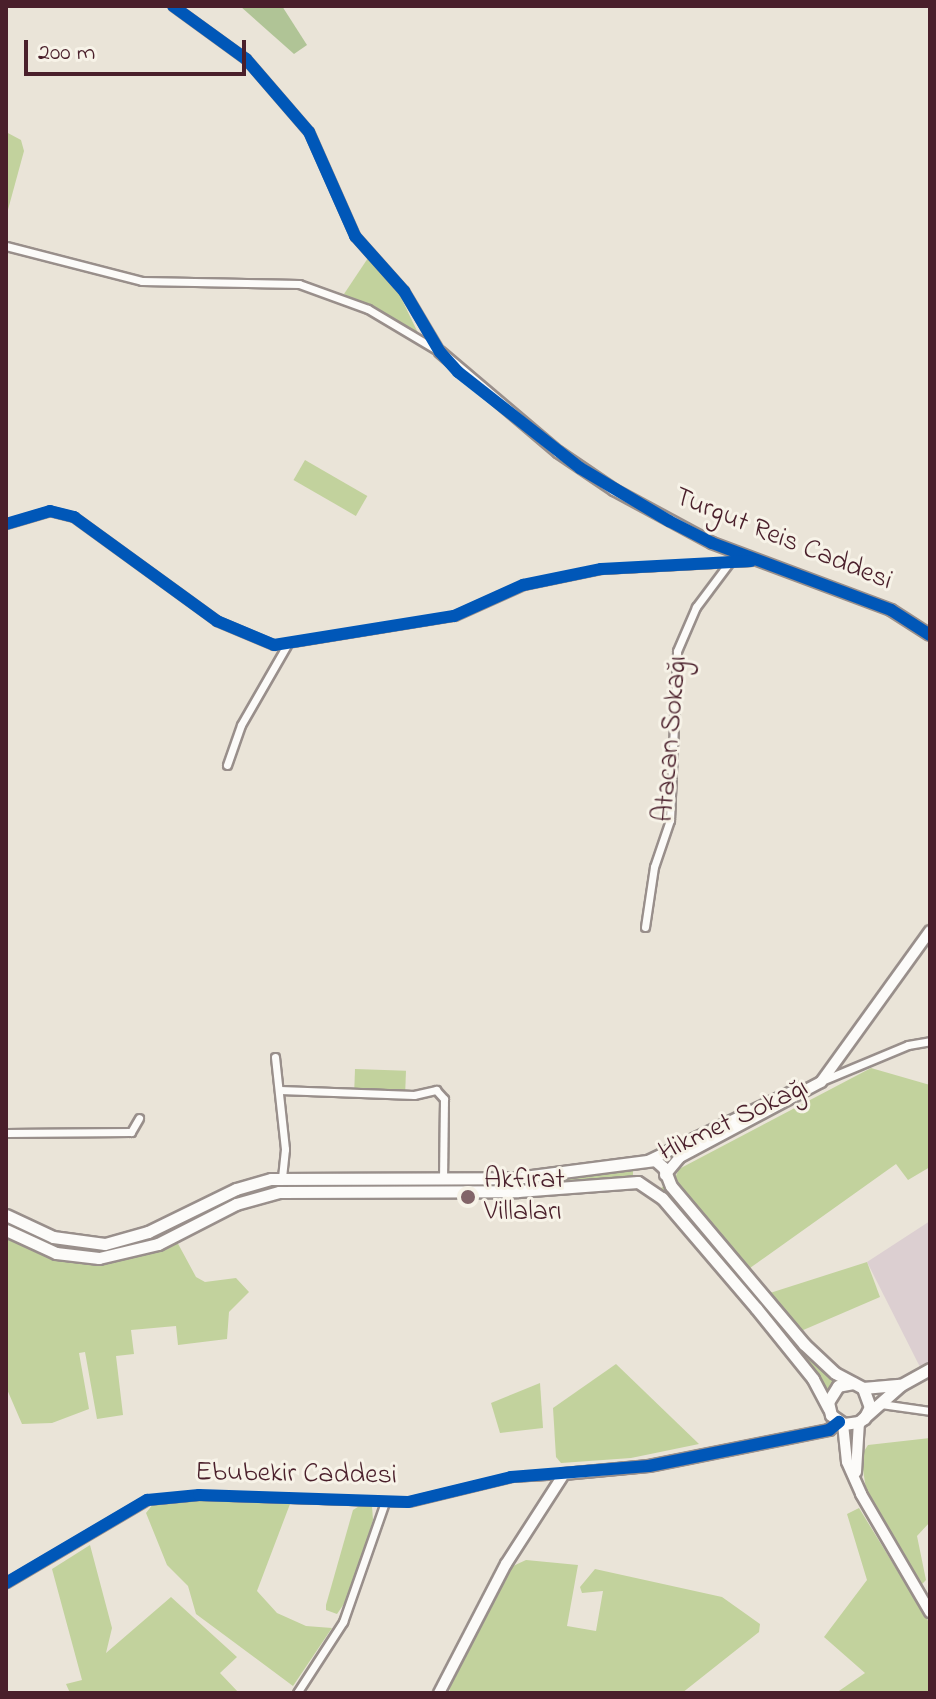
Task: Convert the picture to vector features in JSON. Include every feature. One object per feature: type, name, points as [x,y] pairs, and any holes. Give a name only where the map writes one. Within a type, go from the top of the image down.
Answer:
[{"type":"main road","points":[[647,1161],[639,1176],[790,1350],[841,1423],[862,1420],[901,1385],[930,1369]]},
{"type":"main road","points":[[6,1215],[64,1240],[117,1242],[160,1227],[236,1189],[282,1178],[530,1177],[659,1162],[665,1175],[804,1344],[835,1373],[860,1386],[870,1400],[862,1420]]},
{"type":"main road","points":[[6,1230],[56,1253],[99,1258],[148,1247],[236,1204],[279,1192],[518,1191],[631,1181],[648,1186],[659,1185],[665,1175]]},
{"type":"main road","points":[[829,1409],[830,1396],[838,1386],[901,1385]]},
{"type":"street","name":"Turgut Reis Caddesi","points":[[173,6],[246,59],[309,132],[355,236],[404,291],[440,352],[580,468],[688,532],[891,610],[930,635]]},
{"type":"street","points":[[6,246],[142,281],[284,282],[324,292],[386,318],[440,352]]},
{"type":"street","points":[[6,524],[50,511],[74,517],[217,621],[237,633],[287,645],[454,616],[523,585],[601,569],[763,560]]},
{"type":"street","name":"Atacan Sokağı","points":[[645,927],[654,867],[670,820],[677,651],[696,607],[729,563]]},
{"type":"street","points":[[227,765],[241,725],[287,645]]},
{"type":"street","points":[[821,1082],[930,931]]},
{"type":"street","name":"Hikmet Sokağı","points":[[647,1161],[908,1045],[930,1041]]},
{"type":"street","points":[[275,1057],[280,1090],[282,1178]]},
{"type":"street","name":"Hikmet Sokağı","points":[[665,1175],[680,1157],[821,1082]]},
{"type":"street","points":[[280,1090],[414,1095],[436,1090],[444,1099],[443,1179]]},
{"type":"street","points":[[6,1133],[131,1132],[139,1118]]},
{"type":"street","points":[[878,1404],[930,1411]]},
{"type":"street","points":[[861,1494],[855,1459],[862,1420]]},
{"type":"street","points":[[841,1423],[847,1462],[861,1494],[930,1612]]},
{"type":"street","name":"Ebubekir Caddesi","points":[[6,1583],[147,1500],[199,1495],[408,1502],[511,1477],[649,1466],[829,1430],[841,1423]]},
{"type":"street","points":[[439,1693],[506,1564],[564,1474]]},
{"type":"street","points":[[297,1693],[343,1622],[385,1502]]},
{"type":"shaded area","points":[[930,1221],[930,1362],[920,1367],[867,1262]]},
{"type":"green space","points":[[240,6],[282,6],[307,45],[294,54]]},
{"type":"green space","points":[[6,132],[21,140],[24,151],[6,217]]},
{"type":"green space","points":[[368,258],[394,283],[419,335],[344,294]]},
{"type":"green space","points":[[305,460],[367,496],[356,516],[294,480]]},
{"type":"green space","points":[[871,1068],[930,1085],[930,1167],[908,1180],[896,1164],[750,1268],[680,1186],[675,1178],[679,1169]]},
{"type":"green space","points":[[355,1069],[406,1071],[405,1093],[354,1091]]},
{"type":"green space","points":[[633,1171],[633,1177],[510,1187],[341,1186],[342,1182],[531,1182]]},
{"type":"green space","points":[[290,1181],[330,1182],[330,1186],[253,1192],[149,1241],[114,1250],[60,1248],[6,1225],[64,1245],[114,1246],[148,1237],[231,1196]]},
{"type":"green space","points":[[665,1185],[804,1354],[835,1380],[826,1391],[660,1189]]},
{"type":"green space","points":[[6,1238],[44,1256],[94,1262],[129,1259],[176,1240],[196,1277],[205,1282],[236,1278],[249,1292],[229,1312],[227,1339],[178,1345],[176,1326],[131,1330],[134,1354],[116,1356],[123,1415],[97,1419],[85,1352],[79,1353],[89,1409],[52,1423],[22,1424],[6,1387]]},
{"type":"green space","points":[[867,1262],[880,1297],[801,1331],[770,1293]]},
{"type":"green space","points":[[616,1364],[699,1444],[631,1458],[561,1463],[556,1457],[553,1408]]},
{"type":"green space","points":[[540,1383],[543,1428],[500,1433],[491,1403]]},
{"type":"green space","points":[[930,1438],[930,1522],[917,1536],[926,1580],[921,1585],[867,1496],[861,1456],[868,1445]]},
{"type":"green space","points":[[197,1499],[290,1504],[257,1591],[277,1613],[306,1626],[332,1628],[293,1686],[196,1614],[188,1586],[167,1565],[146,1513],[153,1504]]},
{"type":"green space","points":[[361,1505],[372,1506],[373,1520],[350,1595],[337,1614],[326,1610],[326,1605],[353,1510]]},
{"type":"green space","points":[[859,1508],[930,1624],[930,1693],[836,1693],[865,1673],[824,1637],[867,1580],[847,1514]]},
{"type":"green space","points":[[90,1545],[112,1628],[106,1653],[171,1597],[237,1657],[220,1673],[239,1693],[70,1693],[66,1684],[82,1680],[52,1569]]},
{"type":"green space","points":[[526,1560],[578,1565],[567,1626],[596,1631],[603,1591],[582,1593],[580,1587],[595,1569],[722,1597],[760,1624],[759,1632],[682,1693],[450,1693],[449,1684],[513,1566]]},
{"type":"cycle path","points":[[173,6],[246,59],[309,132],[355,236],[404,291],[440,352],[458,372],[580,468],[669,521],[712,543],[891,610],[930,635]]},
{"type":"cycle path","points":[[6,524],[50,511],[74,517],[217,621],[274,645],[454,616],[523,585],[601,569],[751,561]]},
{"type":"cycle path","points":[[6,1583],[147,1500],[199,1495],[408,1502],[511,1477],[649,1466],[829,1430],[839,1422]]},
{"type":"place","name":"Akfırat Villaları","points":[[468,1197]]}]
